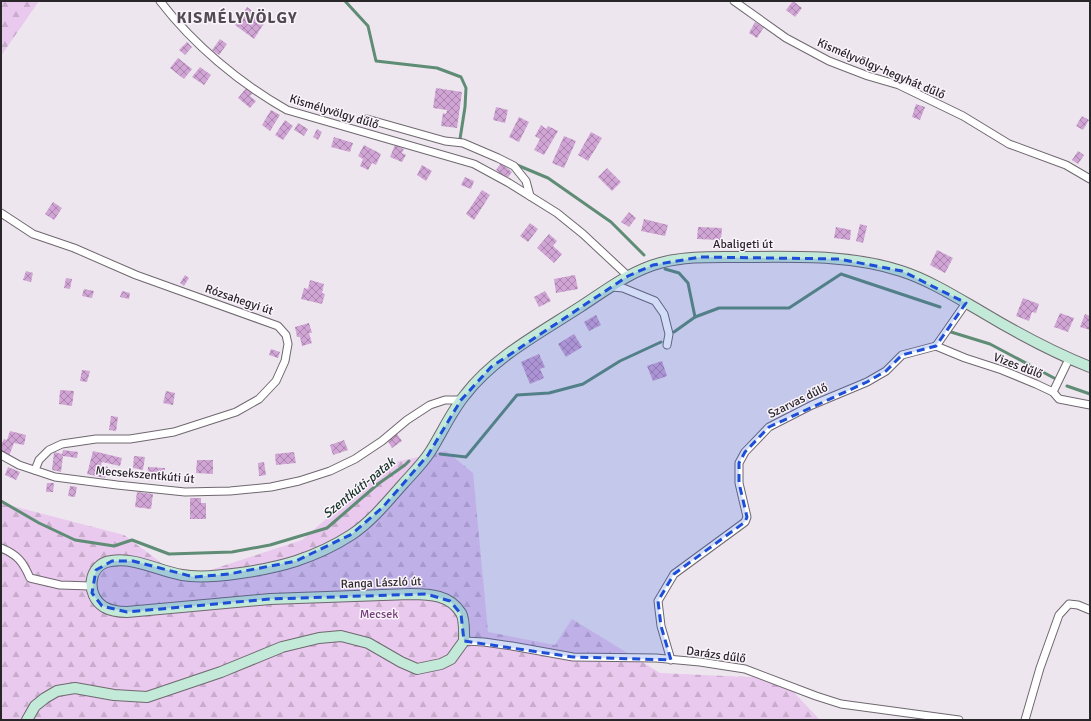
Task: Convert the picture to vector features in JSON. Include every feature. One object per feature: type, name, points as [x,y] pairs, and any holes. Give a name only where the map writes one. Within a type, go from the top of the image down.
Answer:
[{"type":"main road","name":"Abaligeti út","points":[[91,586],[96,570],[105,562],[133,561],[181,575],[194,577],[229,574],[296,561],[352,534],[383,507],[428,455],[461,400],[472,386],[491,367],[628,276],[663,262],[701,257],[839,259],[873,264],[902,271],[941,289],[1027,338],[1090,367]]},
{"type":"main road","name":"Ranga László út","points":[[91,586],[92,593],[102,606],[113,611],[127,612],[270,599],[426,594],[438,596],[450,601],[461,614],[464,641]]},
{"type":"main road","points":[[27,720],[36,706],[45,698],[57,691],[75,688],[114,695],[146,697],[220,672],[282,648],[319,638],[341,636],[368,642],[401,662],[417,668],[441,664],[451,659],[464,641]]},
{"type":"street","name":"Kismélyvölgy dűlő","points":[[160,1],[175,21],[198,44],[267,99],[287,110],[474,164],[557,213],[628,276]]},
{"type":"street","name":"Kismélyvölgy-hegyhát dűlő","points":[[734,1],[786,38],[829,61],[868,76],[898,85],[963,116],[1009,144],[1066,165],[1090,179]]},
{"type":"street","name":"Kismélyvölgy dűlő","points":[[367,119],[445,142],[463,143],[498,158],[514,166],[526,181],[530,196]]},
{"type":"street","name":"Rózsahegyi út","points":[[1,213],[33,234],[74,248],[136,275],[278,326],[286,335],[288,344],[285,361],[276,381],[259,399],[236,412],[174,432],[130,439],[96,439],[62,444],[49,450],[39,460],[35,470]]},
{"type":"street","points":[[612,287],[623,288],[655,301],[664,314],[669,334],[667,345]]},
{"type":"street","points":[[936,346],[966,303]]},
{"type":"street","name":"Vizes dűlő","points":[[936,346],[965,358],[1002,370],[1053,392],[1059,398],[1090,406]]},
{"type":"street","name":"Szarvas dűlő","points":[[671,660],[661,626],[658,601],[674,574],[745,522],[747,517],[739,484],[739,463],[745,452],[768,427],[812,405],[867,382],[886,371],[902,355],[936,346]]},
{"type":"street","points":[[1053,392],[1070,359]]},
{"type":"street","name":"Mecsekszentkúti út","points":[[1,455],[19,465],[55,477],[185,492],[230,491],[271,487],[299,482],[330,471],[355,459],[377,445],[407,420],[430,405],[445,400],[461,400]]},
{"type":"street","points":[[1,548],[12,553],[20,560],[30,578],[60,585],[91,586]]},
{"type":"street","points":[[1025,720],[1040,668],[1059,615],[1069,604],[1078,605],[1090,610]]},
{"type":"street","name":"Darázs dűlő","points":[[464,641],[505,645],[573,657],[700,662],[745,669],[841,704],[959,720]]},
{"type":"highlighted area","points":[[701,257],[839,259],[902,271],[966,303],[936,346],[902,355],[886,371],[867,382],[769,427],[745,452],[739,463],[739,483],[747,517],[745,522],[674,574],[658,601],[661,626],[671,660],[573,657],[464,641],[461,614],[450,601],[426,594],[270,599],[127,612],[102,606],[92,593],[96,570],[112,561],[133,561],[194,577],[229,574],[296,561],[352,534],[383,507],[428,455],[461,400],[491,367],[628,276],[653,265]]},
{"type":"green space","points":[[1,1],[39,1],[1,56]]},
{"type":"green space","name":"Mecsek","points":[[446,451],[473,473],[488,632],[555,645],[572,619],[660,673],[770,678],[784,682],[820,720],[1,720],[1,503],[124,535],[183,579],[302,540],[390,463]]},
{"type":"building","points":[[793,1],[802,8],[795,17],[786,10]]},
{"type":"building","points":[[247,7],[266,20],[254,39],[235,25]]},
{"type":"building","points":[[755,22],[764,27],[757,38],[749,33]]},
{"type":"building","points":[[220,39],[227,44],[219,55],[212,50]]},
{"type":"building","points":[[187,42],[192,47],[185,55],[179,50]]},
{"type":"building","points":[[178,58],[192,69],[184,79],[170,68]]},
{"type":"building","points":[[200,67],[211,75],[204,85],[192,77]]},
{"type":"building","points":[[247,87],[254,92],[250,96],[256,101],[250,108],[238,98]]},
{"type":"building","points":[[436,88],[462,92],[457,128],[441,126],[443,113],[446,114],[447,110],[433,108]]},
{"type":"building","points":[[916,104],[925,107],[920,120],[912,117]]},
{"type":"building","points":[[496,107],[508,110],[505,123],[493,120]]},
{"type":"building","points":[[271,110],[280,115],[270,131],[262,125]]},
{"type":"building","points":[[1082,116],[1089,120],[1083,130],[1076,126]]},
{"type":"building","points":[[519,117],[529,122],[519,142],[509,137]]},
{"type":"building","points":[[285,120],[293,126],[283,140],[275,135]]},
{"type":"building","points":[[298,123],[308,129],[304,136],[294,130]]},
{"type":"building","points":[[541,125],[546,129],[548,126],[558,131],[544,155],[534,150],[540,139],[535,136]]},
{"type":"building","points":[[317,129],[322,132],[318,140],[313,137]]},
{"type":"building","points":[[591,132],[602,138],[588,161],[578,155]]},
{"type":"building","points":[[564,136],[576,141],[564,168],[552,163]]},
{"type":"building","points":[[334,137],[353,143],[350,152],[331,147]]},
{"type":"building","points":[[364,145],[381,154],[376,165],[372,163],[368,170],[360,166],[363,159],[358,156]]},
{"type":"building","points":[[395,145],[404,149],[402,153],[406,155],[402,162],[390,157]]},
{"type":"building","points":[[1078,151],[1084,155],[1078,164],[1072,160]]},
{"type":"building","points":[[501,163],[512,172],[507,179],[496,170]]},
{"type":"building","points":[[422,165],[432,171],[426,181],[417,175]]},
{"type":"building","points":[[607,168],[621,182],[612,191],[598,177]]},
{"type":"building","points":[[465,177],[474,181],[471,189],[461,185]]},
{"type":"building","points":[[482,190],[490,195],[474,220],[466,214]]},
{"type":"building","points":[[53,202],[62,208],[54,220],[45,214]]},
{"type":"building","points":[[629,212],[636,218],[629,227],[621,222]]},
{"type":"building","points":[[644,219],[668,225],[665,236],[641,231]]},
{"type":"building","points":[[530,223],[538,229],[528,242],[520,236]]},
{"type":"building","points":[[860,224],[867,226],[863,243],[856,241]]},
{"type":"building","points":[[698,227],[722,228],[721,240],[697,239]]},
{"type":"building","points":[[836,227],[851,230],[850,240],[834,238]]},
{"type":"building","points":[[549,234],[557,241],[553,246],[562,254],[554,263],[537,248]]},
{"type":"building","points":[[937,250],[953,258],[945,273],[930,265]]},
{"type":"building","points":[[26,271],[33,273],[31,282],[23,280]]},
{"type":"building","points":[[185,275],[189,278],[184,286],[180,283]]},
{"type":"building","points":[[575,275],[578,289],[556,293],[554,279]]},
{"type":"building","points":[[66,278],[72,279],[70,289],[64,288]]},
{"type":"building","points":[[310,280],[324,284],[322,293],[325,294],[322,304],[301,299],[304,288],[308,289]]},
{"type":"building","points":[[84,289],[94,291],[92,298],[82,296]]},
{"type":"building","points":[[122,291],[130,293],[129,299],[120,297]]},
{"type":"building","points":[[545,291],[551,301],[539,307],[534,297]]},
{"type":"building","points":[[1023,298],[1039,304],[1036,313],[1032,312],[1029,321],[1016,316]]},
{"type":"building","points":[[1060,313],[1074,318],[1068,332],[1054,327]]},
{"type":"building","points":[[1085,314],[1090,316],[1090,330],[1080,327]]},
{"type":"building","points":[[596,315],[601,325],[589,331],[584,322]]},
{"type":"building","points":[[309,323],[312,333],[309,333],[312,343],[302,346],[300,337],[297,337],[295,327]]},
{"type":"building","points":[[574,334],[582,347],[566,357],[558,344]]},
{"type":"building","points":[[271,349],[280,352],[278,358],[269,355]]},
{"type":"building","points":[[539,354],[545,367],[540,369],[544,378],[530,384],[521,362]]},
{"type":"building","points":[[662,361],[667,376],[653,381],[647,366]]},
{"type":"building","points":[[82,370],[90,371],[87,382],[80,381]]},
{"type":"building","points":[[60,390],[74,391],[72,406],[59,404]]},
{"type":"building","points":[[166,391],[175,393],[173,405],[163,403]]},
{"type":"building","points":[[111,416],[118,417],[116,431],[109,430]]},
{"type":"building","points":[[10,431],[26,435],[24,445],[14,443],[9,456],[1,453],[1,445],[4,439],[7,440]]},
{"type":"building","points":[[397,434],[402,441],[392,448],[387,440]]},
{"type":"building","points":[[344,440],[348,450],[333,455],[330,445]]},
{"type":"building","points":[[63,450],[78,452],[77,458],[63,456],[61,472],[52,470],[54,452],[62,454]]},
{"type":"building","points":[[93,451],[122,458],[120,466],[102,462],[101,465],[108,467],[105,478],[87,474]]},
{"type":"building","points":[[294,452],[296,463],[276,465],[275,454]]},
{"type":"building","points":[[134,456],[145,457],[143,470],[133,468]]},
{"type":"building","points":[[197,460],[213,460],[213,474],[196,473]]},
{"type":"building","points":[[264,462],[266,475],[259,476],[258,463]]},
{"type":"building","points":[[8,467],[20,472],[16,480],[5,475]]},
{"type":"building","points":[[148,467],[165,468],[164,481],[147,480]]},
{"type":"building","points":[[47,483],[54,483],[53,492],[46,492]]},
{"type":"building","points":[[70,486],[77,487],[75,497],[68,496]]},
{"type":"building","points":[[137,492],[153,494],[151,509],[135,507]]},
{"type":"building","points":[[190,498],[201,498],[201,503],[206,503],[206,519],[190,519]]},
{"type":"waterway","points":[[345,1],[368,26],[376,61],[437,68],[461,77],[466,88],[465,107],[460,139],[462,140]]},
{"type":"waterway","points":[[517,165],[548,178],[611,222],[644,255]]},
{"type":"waterway","points":[[665,269],[679,273],[688,283],[695,317]]},
{"type":"waterway","name":"Szentkúti-patak","points":[[674,332],[695,317],[719,308],[789,308],[841,274],[940,307]]},
{"type":"waterway","name":"Szentkúti-patak","points":[[951,332],[990,344],[1054,378]]},
{"type":"waterway","name":"Szentkúti-patak","points":[[440,454],[466,457],[517,395],[549,393],[583,384],[620,361],[661,342]]},
{"type":"waterway","name":"Szentkúti-patak","points":[[1067,386],[1090,394]]},
{"type":"waterway","name":"Szentkúti-patak","points":[[1,501],[39,523],[75,540],[114,546],[132,540],[169,554],[232,552],[270,545],[327,528],[378,484],[409,461]]},
{"type":"district","name":"KISMÉLYVÖLGY","points":[[237,18]]}]
